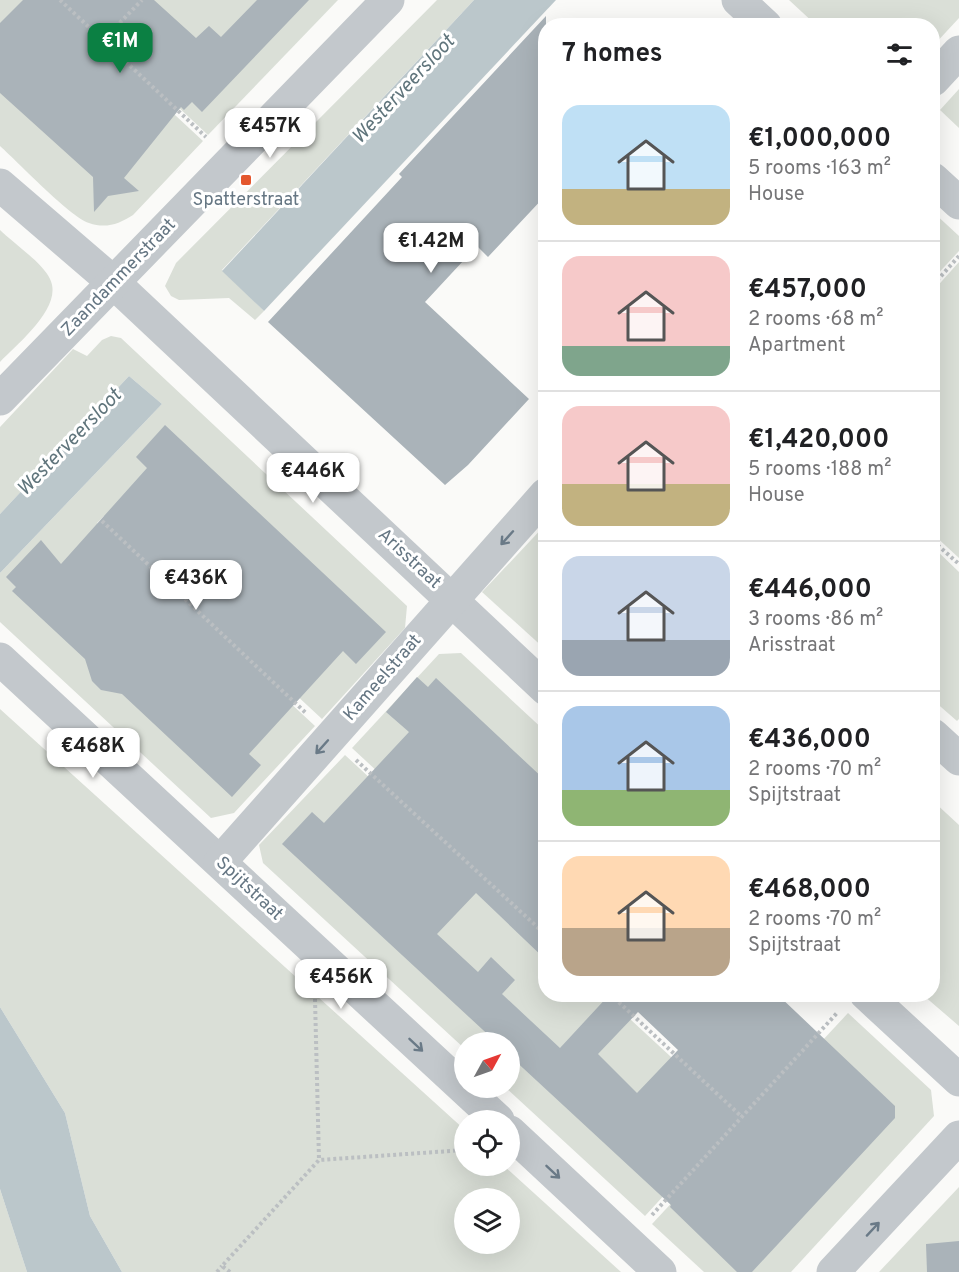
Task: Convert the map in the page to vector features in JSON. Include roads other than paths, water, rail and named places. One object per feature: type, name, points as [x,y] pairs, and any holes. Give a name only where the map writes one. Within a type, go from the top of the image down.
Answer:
[{"type":"street","name":"Zaandammerstraat","points":[[0,399],[388,0]]},
{"type":"street","points":[[738,0],[757,18]]},
{"type":"street","points":[[940,72],[959,52]]},
{"type":"street","points":[[0,185],[114,283]]},
{"type":"street","points":[[940,185],[959,203]]},
{"type":"street","name":"Arisstraat","points":[[114,283],[538,681]]},
{"type":"street","name":"Kameelstraat","points":[[220,862],[538,503]]},
{"type":"street","name":"Spijtstraat","points":[[0,659],[487,1110]]},
{"type":"street","points":[[940,741],[959,759]]},
{"type":"street","points":[[875,1002],[959,1080]]},
{"type":"street","points":[[833,1272],[959,1137]]},
{"type":"street","points":[[520,1141],[660,1272]]},
{"type":"water","name":"Westerveersloot","points":[[474,0],[556,0],[264,311],[222,271]]},
{"type":"water","name":"Westerveersloot","points":[[129,376],[162,404],[0,573],[0,514]]},
{"type":"water","points":[[0,1007],[65,1113],[90,1216],[122,1272],[27,1272],[0,1189]]},
{"type":"place","name":"Spatterstraat","points":[[246,180]]}]
